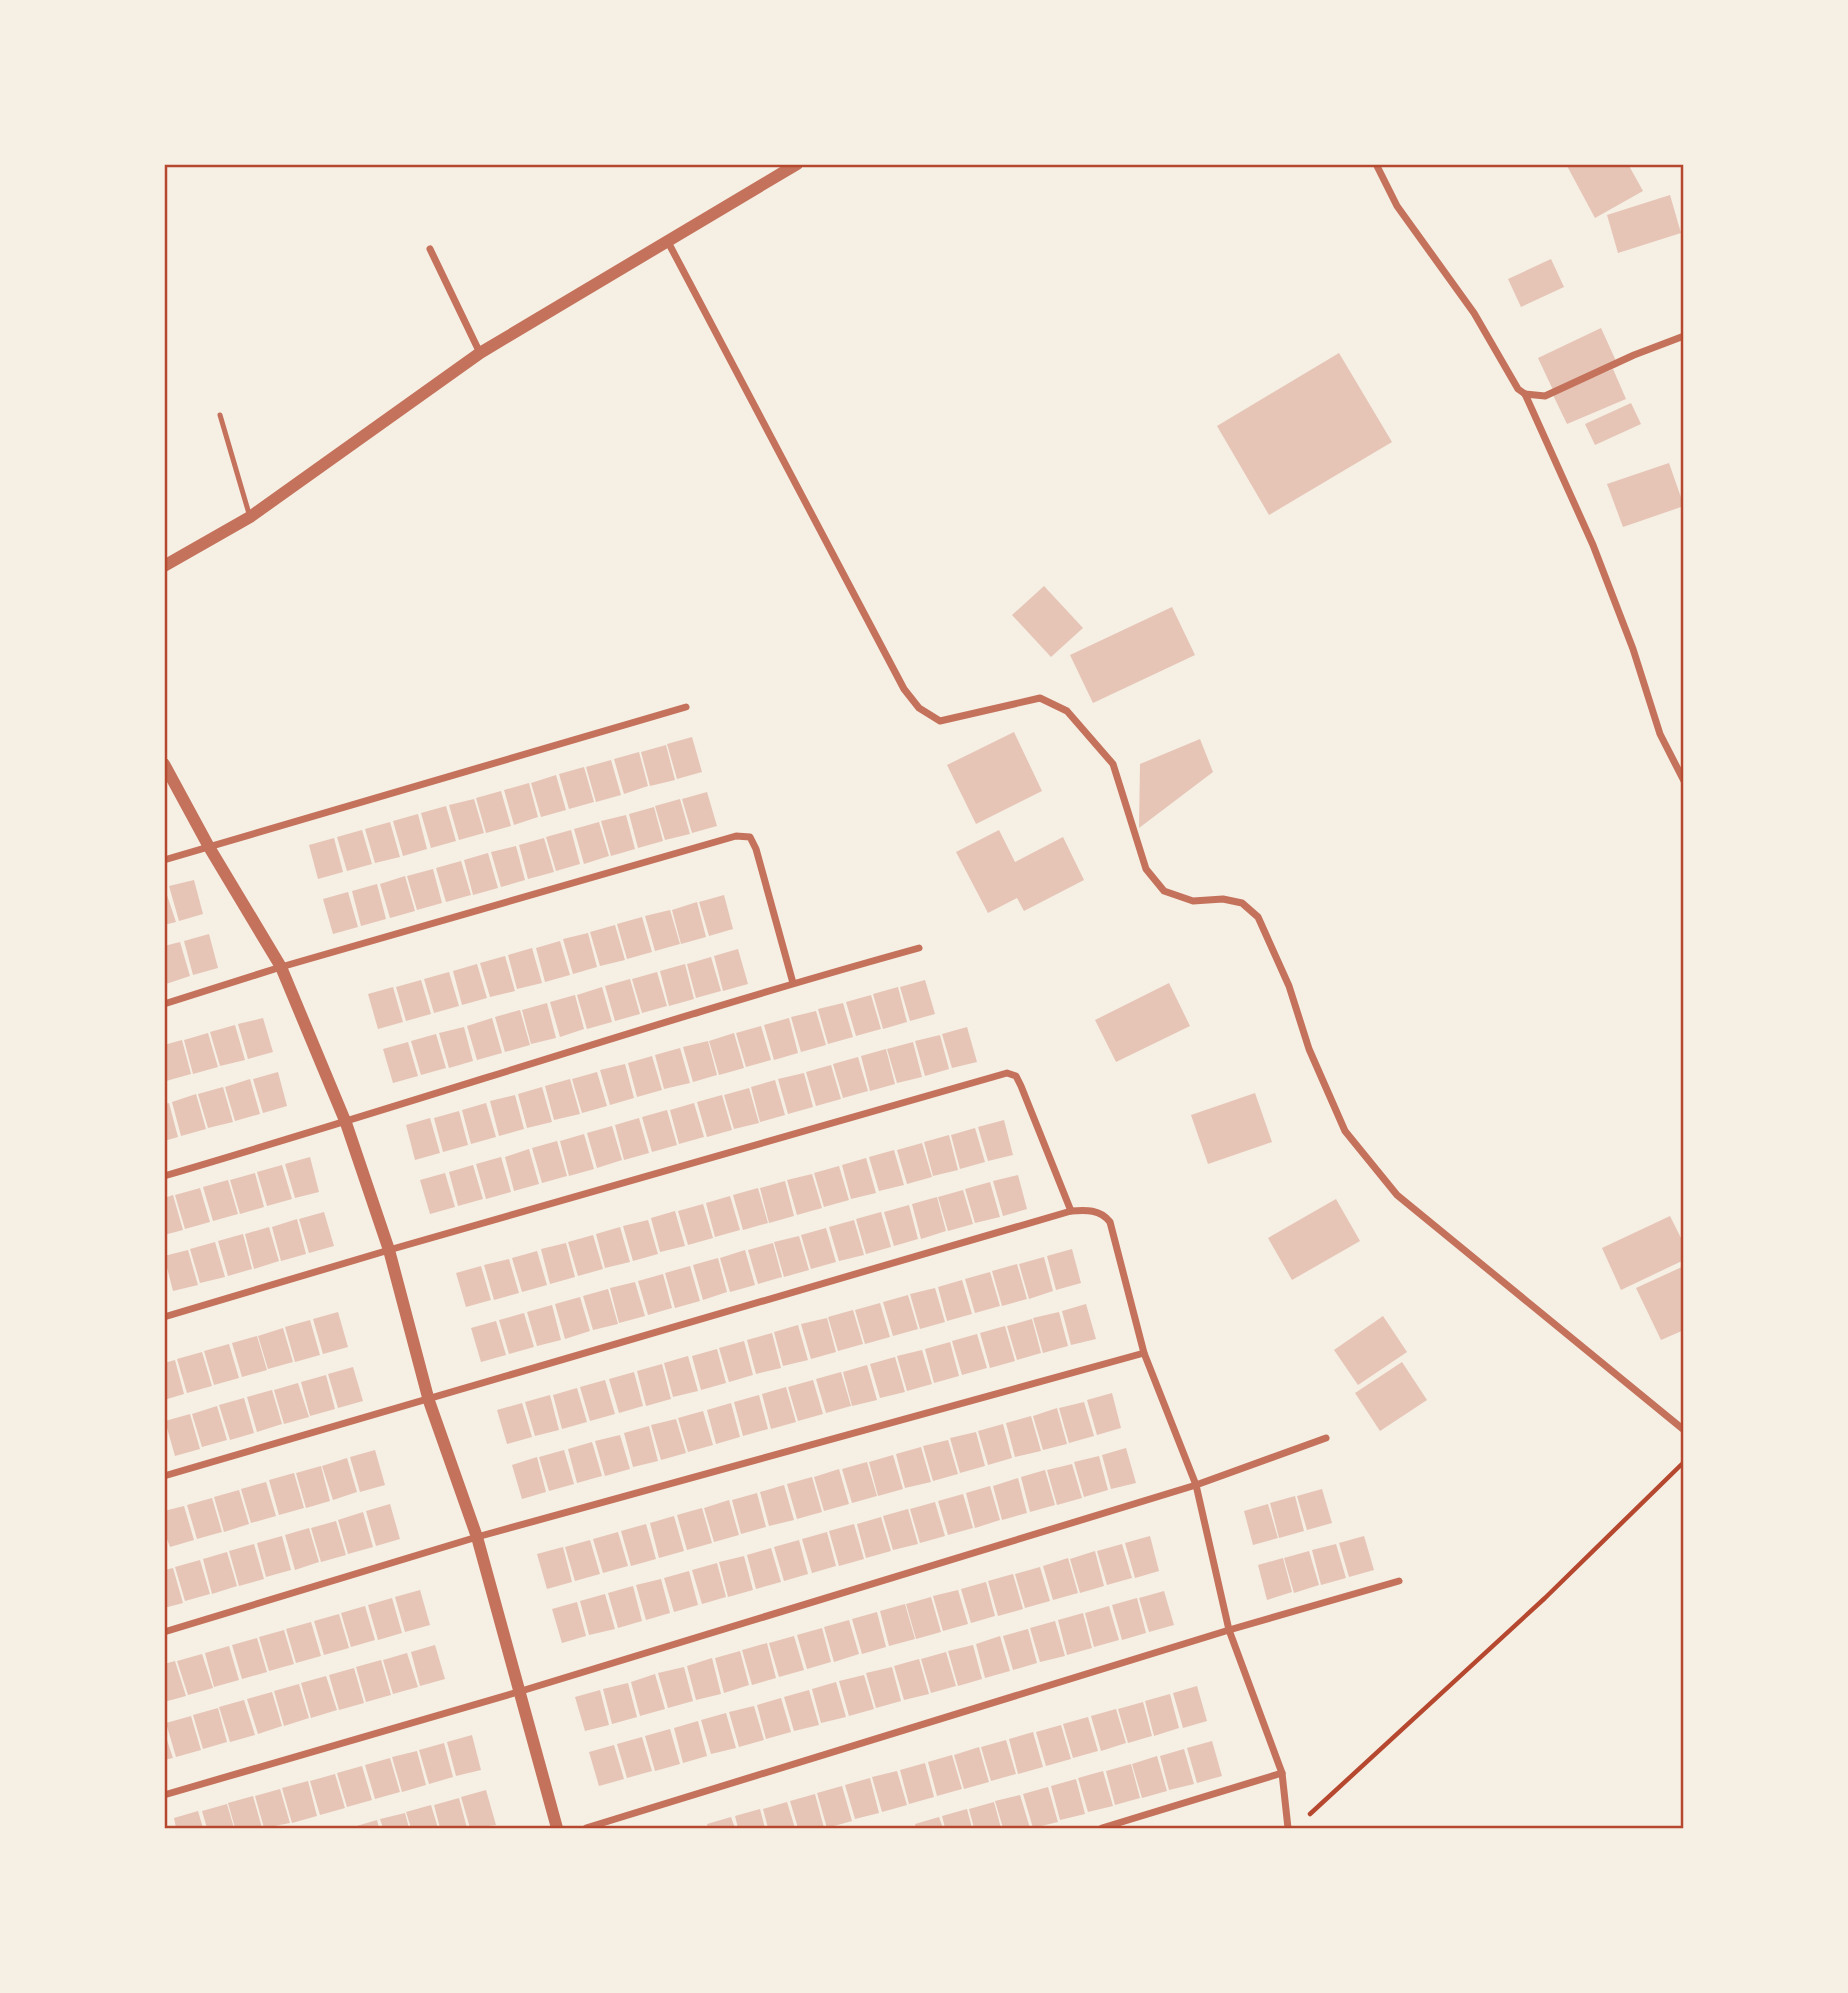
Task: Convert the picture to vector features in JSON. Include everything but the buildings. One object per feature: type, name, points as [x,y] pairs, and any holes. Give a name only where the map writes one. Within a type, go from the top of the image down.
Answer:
[{"type":"street","points":[[164,566],[250,517],[480,353],[797,164]]},
{"type":"street","points":[[1377,164],[1397,206],[1474,313],[1518,389],[1525,394],[1545,396],[1634,355],[1684,336]]},
{"type":"street","points":[[668,242],[904,689],[919,708],[940,721],[1040,698],[1067,711],[1113,764],[1146,869],[1164,891],[1193,901],[1223,899],[1242,903],[1258,917],[1289,986],[1309,1049],[1345,1131],[1397,1195],[1684,1430]]},
{"type":"street","points":[[430,249],[480,353]]},
{"type":"street","points":[[1525,394],[1593,545],[1633,649],[1660,734],[1684,781]]},
{"type":"street","points":[[164,860],[686,707]]},
{"type":"street","points":[[164,764],[209,847],[281,967],[346,1123],[389,1250],[429,1401],[477,1537],[558,1829]]},
{"type":"street","points":[[164,1004],[281,967],[736,836],[750,837],[756,849],[793,982]]},
{"type":"street","points":[[164,1176],[346,1123],[793,982],[919,947]]},
{"type":"street","points":[[164,1317],[1007,1073],[1016,1076],[1021,1086],[1071,1211]]},
{"type":"street","points":[[164,1476],[429,1401],[1071,1211],[1097,1212],[1105,1215],[1110,1222],[1144,1353],[1196,1485],[1229,1630],[1282,1773],[1288,1829]]},
{"type":"street","points":[[164,1632],[477,1537],[1144,1353]]},
{"type":"street","points":[[164,1795],[518,1692],[1196,1485],[1326,1438]]},
{"type":"street","points":[[586,1829],[1229,1630],[1399,1581]]},
{"type":"street","points":[[1102,1829],[1282,1773]]},
{"type":"lane","points":[[220,415],[250,517]]},
{"type":"path","points":[[1304,1819],[1545,1598],[1684,1462]]}]
